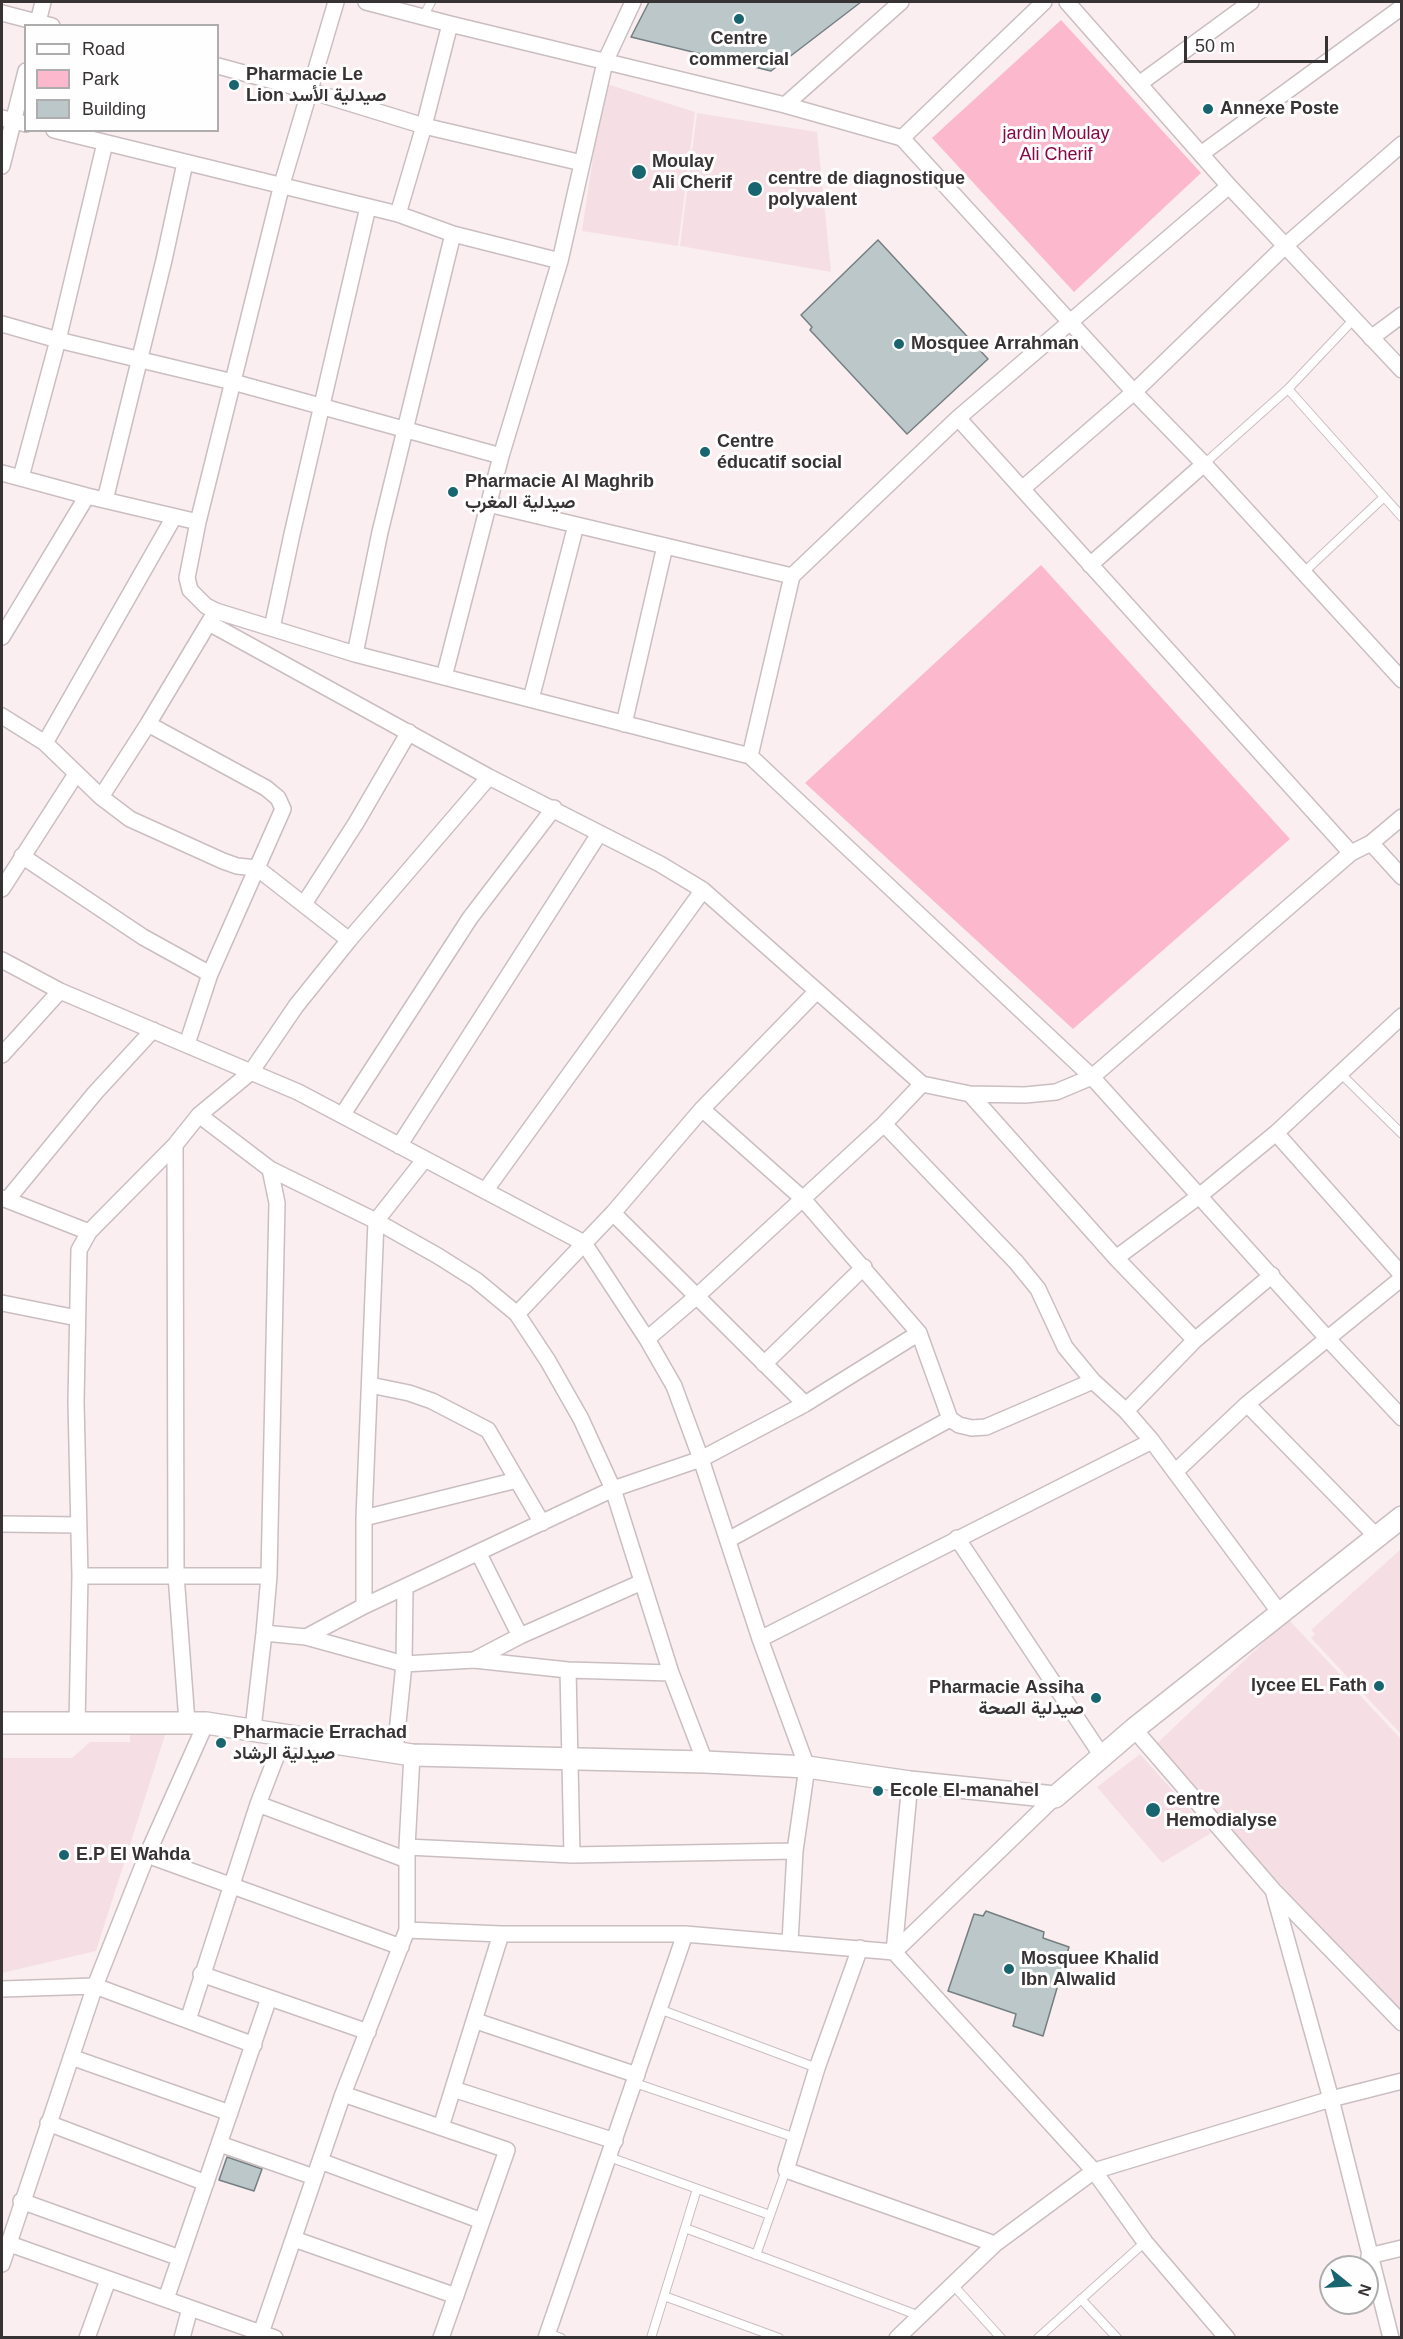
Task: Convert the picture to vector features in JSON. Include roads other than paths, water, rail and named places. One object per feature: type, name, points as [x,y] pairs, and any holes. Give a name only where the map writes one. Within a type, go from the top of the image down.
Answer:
[{"type":"main road","points":[[2,1723],[77,1725],[196,1723],[253,1729],[403,1753],[807,1767],[910,1782],[1055,1797],[1134,1729],[1401,1517]]},
{"type":"street","points":[[2,13],[42,24],[43,2]]},
{"type":"street","points":[[336,2],[282,184],[198,522],[187,578],[190,590],[206,606],[212,617],[489,777],[554,808],[599,834],[660,864],[703,890],[922,1084],[970,1094],[1025,1095],[1056,1092],[1092,1077],[1351,853],[1371,843],[1401,817]]},
{"type":"street","points":[[366,2],[785,105],[902,138],[1401,680]]},
{"type":"street","points":[[444,677],[501,456],[560,261],[605,62],[633,2]]},
{"type":"street","points":[[785,105],[902,2]]},
{"type":"street","points":[[902,138],[1044,2]]},
{"type":"street","points":[[1067,2],[1229,186],[1371,338],[1400,364]]},
{"type":"street","points":[[1139,84],[1251,2]]},
{"type":"street","points":[[1201,154],[1401,7]]},
{"type":"street","points":[[398,214],[424,126],[450,24]]},
{"type":"street","points":[[219,66],[424,126],[582,163]]},
{"type":"street","points":[[2,166],[24,79]]},
{"type":"street","points":[[62,132],[185,164],[282,184],[398,214],[453,234],[560,261]]},
{"type":"street","points":[[21,477],[58,340],[105,143]]},
{"type":"street","points":[[1022,489],[1134,392],[1286,245],[1401,144]]},
{"type":"street","points":[[105,500],[164,260],[185,164]]},
{"type":"street","points":[[750,756],[792,576],[958,418],[1229,186]]},
{"type":"street","points":[[272,628],[368,207]]},
{"type":"street","points":[[355,654],[380,531],[453,234]]},
{"type":"street","points":[[1371,338],[1401,315]]},
{"type":"street","points":[[2,324],[58,340],[233,382],[501,456]]},
{"type":"street","points":[[958,418],[1351,853]]},
{"type":"street","points":[[1090,565],[1204,464]]},
{"type":"street","points":[[2,473],[174,518],[198,522]]},
{"type":"street","points":[[2,637],[87,496]]},
{"type":"street","points":[[488,504],[792,576]]},
{"type":"street","points":[[45,743],[174,518]]},
{"type":"street","points":[[531,699],[576,525]]},
{"type":"street","points":[[624,724],[665,546]]},
{"type":"street","points":[[212,617],[272,628],[355,654],[750,756],[1092,1077],[1198,1197],[1401,1418]]},
{"type":"street","points":[[101,797],[212,617]]},
{"type":"street","points":[[2,716],[45,743],[101,797],[130,819],[223,861],[237,866],[257,868],[348,940]]},
{"type":"street","points":[[148,724],[266,788],[278,798],[282,809],[210,974],[187,1044]]},
{"type":"street","points":[[304,904],[356,823],[409,732]]},
{"type":"street","points":[[2,889],[76,774]]},
{"type":"street","points":[[77,1725],[80,1576],[76,1402],[80,1250],[89,1232],[175,1145],[199,1115],[251,1072],[296,1006],[348,940],[489,777]]},
{"type":"street","points":[[343,1114],[470,918],[554,808]]},
{"type":"street","points":[[399,1146],[599,834]]},
{"type":"street","points":[[1371,843],[1401,877]]},
{"type":"street","points":[[22,856],[143,938],[210,974]]},
{"type":"street","points":[[485,1191],[703,890]]},
{"type":"street","points":[[2,960],[60,991],[298,1092],[584,1243],[647,1339],[674,1386],[760,1639],[807,1767],[795,1851],[790,1942]]},
{"type":"street","points":[[2,1055],[60,991]]},
{"type":"street","points":[[517,1314],[613,1213],[702,1108],[816,992]]},
{"type":"street","points":[[1116,1258],[1198,1197],[1276,1132],[1401,1016]]},
{"type":"street","points":[[89,1232],[4,1199],[95,1093],[153,1030]]},
{"type":"street","points":[[647,1339],[696,1297],[884,1124],[922,1084]]},
{"type":"street","points":[[970,1094],[1116,1258],[1195,1340]]},
{"type":"street","points":[[702,1108],[802,1198],[919,1333],[950,1419],[966,1426],[986,1427],[1093,1381]]},
{"type":"street","points":[[199,1115],[270,1169],[376,1221],[476,1280],[517,1314],[548,1361],[581,1419],[614,1490],[671,1673],[705,1762]]},
{"type":"street","points":[[884,1124],[1016,1262],[1038,1289],[1065,1347],[1093,1381],[1126,1411],[1152,1441],[1280,1613]]},
{"type":"street","points":[[1174,1472],[1247,1404],[1401,1276],[1276,1132]]},
{"type":"street","points":[[2,2264],[21,2201],[95,1986],[196,1723],[176,1575],[175,1145]]},
{"type":"street","points":[[364,1606],[364,1518],[376,1221],[424,1160]]},
{"type":"street","points":[[253,1729],[268,1576],[277,1203],[270,1169]]},
{"type":"street","points":[[613,1213],[805,1404]]},
{"type":"street","points":[[764,1364],[864,1268]]},
{"type":"street","points":[[1126,1411],[1195,1340],[1272,1275]]},
{"type":"street","points":[[2,1304],[77,1317]]},
{"type":"street","points":[[306,1637],[364,1606],[405,1589],[614,1490],[701,1460],[805,1404],[919,1333]]},
{"type":"street","points":[[370,1385],[409,1393],[432,1401],[478,1423],[494,1437],[542,1523]]},
{"type":"street","points":[[1247,1404],[1377,1537]]},
{"type":"street","points":[[728,1540],[950,1419]]},
{"type":"street","points":[[760,1639],[1152,1441]]},
{"type":"street","points":[[364,1518],[517,1480]]},
{"type":"street","points":[[2,1524],[79,1525]]},
{"type":"street","points":[[957,1538],[1102,1755]]},
{"type":"street","points":[[479,1554],[520,1636]]},
{"type":"street","points":[[80,1576],[268,1576]]},
{"type":"street","points":[[474,1660],[520,1636],[642,1582]]},
{"type":"street","points":[[7,2243],[268,2335],[294,2239],[314,2177],[343,2094],[407,1930],[403,1753],[405,1589]]},
{"type":"street","points":[[264,1633],[306,1637],[404,1664],[474,1660],[568,1670],[671,1673]]},
{"type":"street","points":[[568,1670],[572,1855]]},
{"type":"street","points":[[1134,1729],[1273,1890],[1401,2023]]},
{"type":"street","points":[[188,2020],[201,1974],[258,1804],[285,1734]]},
{"type":"street","points":[[894,1952],[910,1782]]},
{"type":"street","points":[[894,1952],[1055,1797]]},
{"type":"street","points":[[258,1804],[407,1853],[572,1855],[795,1851]]},
{"type":"street","points":[[147,1855],[401,1947]]},
{"type":"street","points":[[1273,1890],[1331,2099],[1369,2255]]},
{"type":"street","points":[[407,1930],[501,1934],[685,1934],[894,1952],[1094,2171],[1145,2242],[1227,2337]]},
{"type":"street","points":[[441,2127],[476,2021],[501,1934]]},
{"type":"street","points":[[552,2336],[609,2157],[685,1934]]},
{"type":"street","points":[[860,1948],[817,2068],[786,2170],[995,2244]]},
{"type":"street","points":[[201,1974],[368,2031]]},
{"type":"street","points":[[2,1989],[95,1986],[254,2045]]},
{"type":"street","points":[[165,2299],[269,1998]]},
{"type":"street","points":[[476,2021],[636,2079]]},
{"type":"street","points":[[71,2056],[230,2113]]},
{"type":"street","points":[[897,2337],[995,2244],[1094,2171],[1331,2099],[1401,2081]]},
{"type":"street","points":[[453,2089],[615,2141]]},
{"type":"street","points":[[343,2094],[507,2150],[441,2337]]},
{"type":"street","points":[[48,2123],[206,2183]]},
{"type":"street","points":[[220,2144],[314,2177]]},
{"type":"street","points":[[320,2161],[482,2221]]},
{"type":"street","points":[[21,2201],[180,2258]]},
{"type":"street","points":[[294,2239],[456,2296]]},
{"type":"street","points":[[1373,2255],[1401,2248]]},
{"type":"street","points":[[87,2337],[108,2280]]},
{"type":"street","points":[[1379,2293],[1391,2337]]},
{"type":"street","points":[[182,2337],[190,2308]]},
{"type":"lane","points":[[423,17],[431,2]]},
{"type":"lane","points":[[1204,464],[1288,388],[1354,319]]},
{"type":"lane","points":[[1288,388],[1401,517]]},
{"type":"lane","points":[[1304,573],[1384,497]]},
{"type":"lane","points":[[1340,1073],[1401,1134]]},
{"type":"lane","points":[[659,2009],[817,2068]]},
{"type":"lane","points":[[636,2079],[796,2138]]},
{"type":"lane","points":[[609,2157],[770,2215]]},
{"type":"lane","points":[[756,2255],[786,2170]]},
{"type":"lane","points":[[651,2337],[697,2188]]},
{"type":"lane","points":[[685,2228],[920,2316]]},
{"type":"lane","points":[[1038,2337],[1145,2242]]},
{"type":"lane","points":[[952,2285],[1002,2337]]},
{"type":"lane","points":[[664,2296],[779,2337]]},
{"type":"lane","points":[[1081,2299],[1117,2337]]},
{"type":"place","name":"Centre commercial","points":[[739,19]]},
{"type":"place","name":"Pharmacie Le Lion صيدلية الأسد","points":[[234,85]]},
{"type":"place","name":"Annexe Poste","points":[[1208,109]]},
{"type":"place","name":"Moulay Ali Cherif","points":[[639,172]]},
{"type":"place","name":"centre de diagnostique polyvalent","points":[[755,189]]},
{"type":"place","name":"Mosquee Arrahman","points":[[899,344]]},
{"type":"place","name":"Centre éducatif social","points":[[705,452]]},
{"type":"place","name":"Pharmacie Al Maghrib صيدلية المغرب","points":[[453,492]]},
{"type":"place","name":"lycee EL Fath","points":[[1379,1686]]},
{"type":"place","name":"Pharmacie Assiha صيدلية الصحة","points":[[1096,1698]]},
{"type":"place","name":"Pharmacie Errachad صيدلية الرشاد","points":[[221,1743]]},
{"type":"place","name":"Ecole El-manahel","points":[[878,1791]]},
{"type":"place","name":"centre Hemodialyse","points":[[1153,1810]]},
{"type":"place","name":"E.P El Wahda","points":[[64,1855]]},
{"type":"place","name":"Mosquee Khalid Ibn Alwalid","points":[[1009,1969]]},
{"type":"park label","name":"jardin Moulay Ali Cherif","points":[[1056,144]]}]
